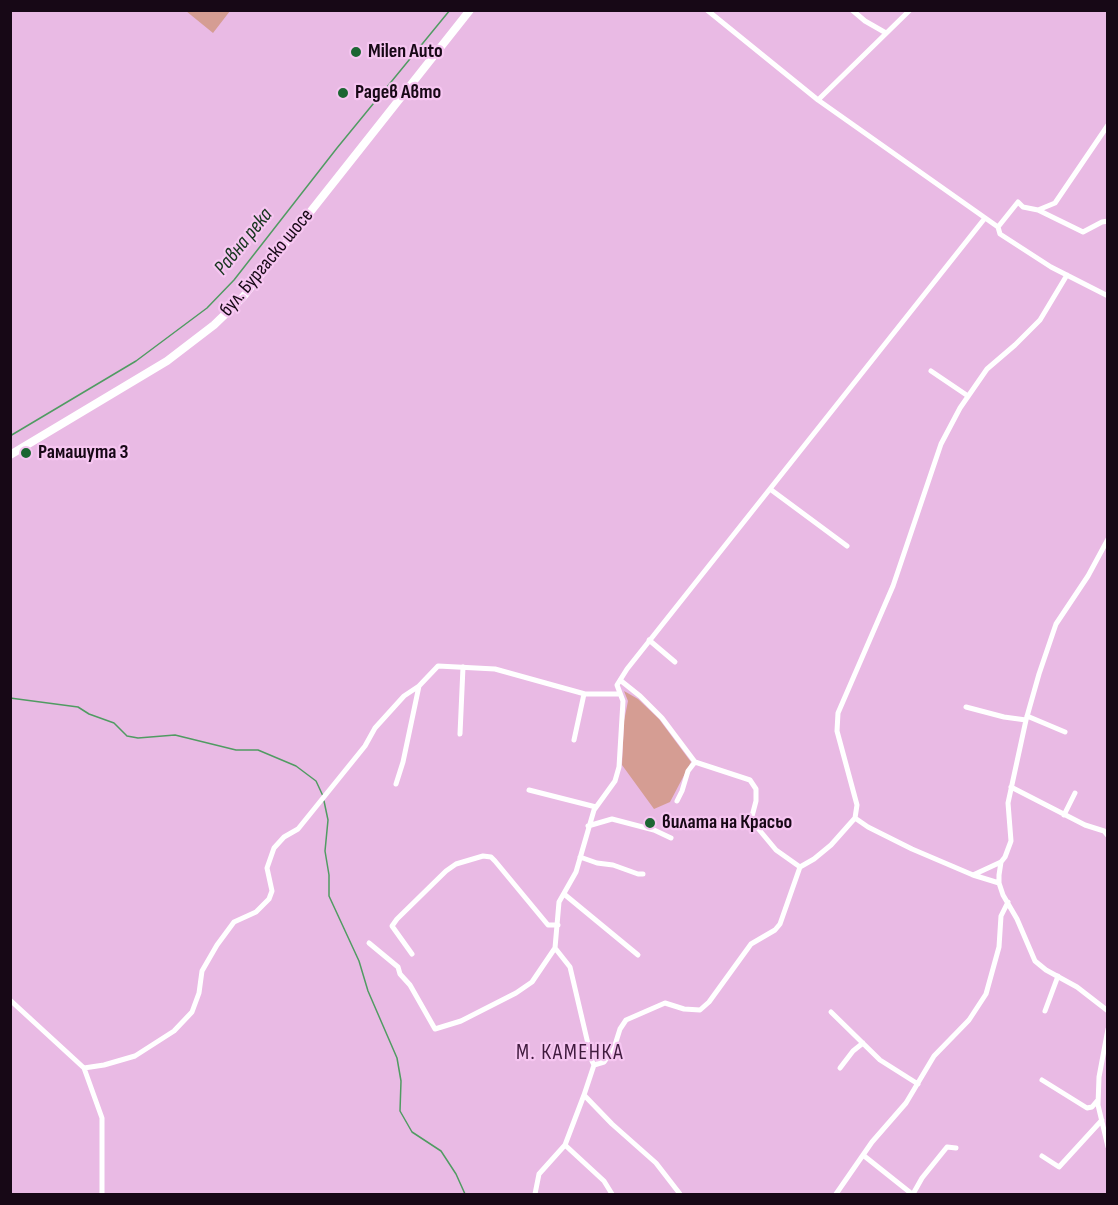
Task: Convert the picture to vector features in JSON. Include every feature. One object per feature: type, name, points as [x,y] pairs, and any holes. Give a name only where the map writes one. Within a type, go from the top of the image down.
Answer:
[{"type":"main road","name":"бул. Бургаско шосе","points":[[10,455],[166,361],[229,311],[243,297],[472,10]]},
{"type":"street","points":[[707,10],[818,100],[998,227],[1000,234],[1051,267],[1107,296]]},
{"type":"street","points":[[852,10],[865,21],[886,33]]},
{"type":"street","points":[[818,100],[910,10]]},
{"type":"street","points":[[1038,210],[1055,203],[1107,125]]},
{"type":"street","points":[[998,227],[1018,202],[1023,207],[1038,210],[1083,232],[1107,221]]},
{"type":"street","points":[[369,943],[398,967],[400,974],[410,985],[435,1029],[461,1021],[516,993],[532,982],[555,948],[559,902],[576,872],[588,826],[596,807],[615,781],[619,767],[623,701],[617,685],[649,640],[985,218]]},
{"type":"street","points":[[594,1065],[604,1062],[609,1055],[626,1020],[665,1003],[684,1009],[700,1010],[710,1002],[751,944],[776,930],[780,924],[800,867],[831,845],[855,818],[857,805],[837,731],[838,713],[893,586],[941,444],[960,408],[987,369],[1040,320],[1067,275]]},
{"type":"street","points":[[931,371],[968,396]]},
{"type":"street","points":[[770,489],[847,546]]},
{"type":"street","points":[[973,875],[1001,862],[1005,857],[1011,841],[1008,803],[1011,787],[1027,718],[1056,624],[1088,576],[1107,538]]},
{"type":"street","points":[[649,640],[675,662]]},
{"type":"street","points":[[84,1068],[135,1056],[174,1031],[192,1012],[199,993],[202,970],[217,945],[234,922],[256,912],[269,899],[272,891],[267,868],[274,848],[284,837],[298,830],[365,746],[375,728],[404,696],[419,686],[438,666],[495,669],[584,694],[620,694]]},
{"type":"street","points":[[460,734],[463,667]]},
{"type":"street","points":[[620,680],[662,718],[695,762],[750,780],[756,789],[756,801],[751,820],[776,850],[800,867]]},
{"type":"street","points":[[396,784],[419,686]]},
{"type":"street","points":[[574,740],[584,694]]},
{"type":"street","points":[[966,707],[1004,717],[1027,718],[1065,732]]},
{"type":"street","points":[[676,801],[682,791],[688,771],[695,762]]},
{"type":"street","points":[[1011,787],[1104,831],[1107,836]]},
{"type":"street","points":[[529,790],[596,807]]},
{"type":"street","points":[[1064,814],[1075,793]]},
{"type":"street","points":[[855,818],[867,827],[903,844],[973,875],[999,883]]},
{"type":"street","points":[[588,826],[612,819],[654,830],[672,838]]},
{"type":"street","points":[[412,954],[392,926],[397,919],[446,871],[456,864],[483,856],[495,861],[548,925],[558,925]]},
{"type":"street","points":[[579,857],[643,874]]},
{"type":"street","points":[[1001,862],[999,883],[1035,961],[1077,987],[1107,1011]]},
{"type":"street","points":[[564,894],[639,955]]},
{"type":"street","points":[[836,1194],[872,1142],[906,1103],[934,1056],[969,1020],[986,994],[999,947],[1001,916],[1008,902]]},
{"type":"street","points":[[535,1194],[538,1174],[565,1145],[594,1065],[570,967],[555,948]]},
{"type":"street","points":[[1046,1011],[1058,976]]},
{"type":"street","points":[[10,1000],[84,1068],[102,1118],[102,1194]]},
{"type":"street","points":[[831,1012],[880,1060],[918,1084]]},
{"type":"street","points":[[1107,1029],[1099,1077],[1098,1100],[1107,1146]]},
{"type":"street","points":[[840,1068],[853,1051],[863,1043]]},
{"type":"street","points":[[1042,1080],[1087,1108],[1092,1107],[1098,1100]]},
{"type":"street","points":[[584,1095],[612,1125],[656,1163],[680,1194]]},
{"type":"street","points":[[1042,1156],[1059,1167],[1102,1120]]},
{"type":"street","points":[[565,1145],[604,1181],[612,1194]]},
{"type":"street","points":[[863,1155],[912,1194],[947,1147],[956,1148]]},
{"type":"shaded area","points":[[186,11],[230,11],[213,33]]},
{"type":"shaded area","points":[[624,691],[638,699],[659,719],[691,762],[670,802],[654,809],[622,765],[624,721],[628,701]]},
{"type":"waterway","name":"Равна река","points":[[10,436],[136,361],[207,308],[234,280],[337,148],[450,10]]},
{"type":"waterway","points":[[10,698],[78,707],[89,714],[114,723],[127,736],[138,738],[175,735],[236,750],[258,750],[296,766],[316,781],[323,796]]},
{"type":"waterway","points":[[324,801],[328,820],[325,851],[329,875],[329,896],[359,961],[368,991],[397,1058],[401,1081],[400,1111],[412,1132],[441,1151],[456,1174],[465,1194]]},
{"type":"place","name":"Milen Auto","points":[[356,52]]},
{"type":"place","name":"Радев Авто","points":[[343,93]]},
{"type":"place","name":"Рамашута 3","points":[[26,453]]},
{"type":"place","name":"вилата на Красьо","points":[[650,823]]},
{"type":"district","name":"М. КАМЕНКА","points":[[570,1053]]}]
